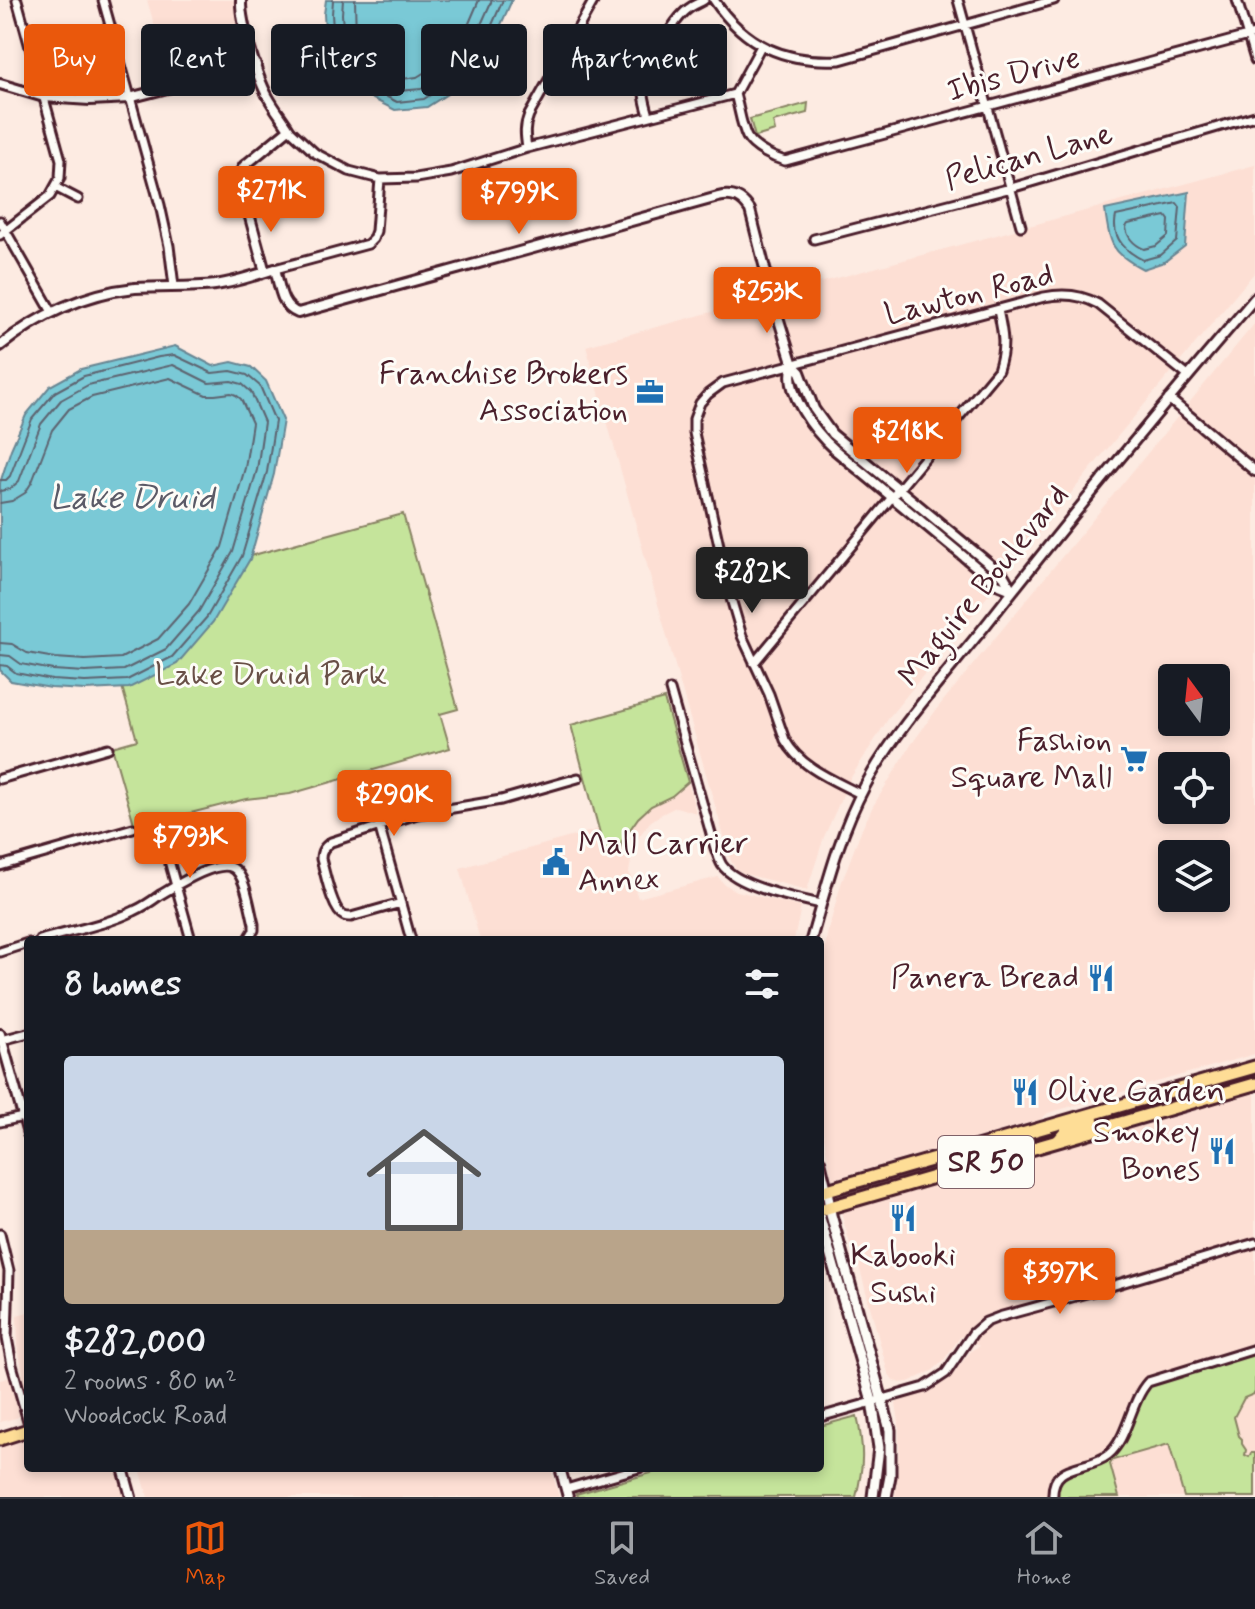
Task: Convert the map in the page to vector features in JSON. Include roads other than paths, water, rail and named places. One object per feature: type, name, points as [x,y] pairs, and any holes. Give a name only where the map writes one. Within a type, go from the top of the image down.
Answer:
[{"type":"highway","name":"SR 50","points":[[824,1191],[1255,1067]]},
{"type":"highway","name":"SR 50","points":[[825,1208],[1255,1084]]},
{"type":"highway","points":[[1058,1141],[1068,1129],[1105,1117],[1113,1107]]},
{"type":"highway","points":[[953,1171],[961,1161],[1045,1138],[1057,1124]]},
{"type":"highway","points":[[0,1439],[24,1431]]},
{"type":"main road","points":[[824,1191],[825,1208],[890,1430],[890,1476],[886,1497]]},
{"type":"main road","points":[[824,1232],[872,1401],[879,1448],[873,1497]]},
{"type":"street","points":[[3,233],[50,196],[60,178],[61,160],[17,0]]},
{"type":"street","points":[[103,0],[160,205],[174,286]]},
{"type":"street","points":[[241,0],[241,11],[256,65],[268,97],[289,129],[315,153],[349,171],[380,179],[416,178],[451,172],[527,148],[735,94],[761,46]]},
{"type":"street","points":[[527,148],[524,134],[529,115],[594,0]]},
{"type":"street","points":[[649,116],[643,86],[649,70],[680,17],[704,0]]},
{"type":"street","points":[[714,0],[737,29],[761,46],[820,61],[840,60],[1054,0]]},
{"type":"street","points":[[958,0],[1021,226]]},
{"type":"street","points":[[1237,0],[1252,35],[1255,60]]},
{"type":"street","name":"Ibis Drive","points":[[735,94],[747,137],[753,144],[785,161],[1252,35]]},
{"type":"street","points":[[0,84],[44,97],[90,100],[129,98],[256,65]]},
{"type":"street","name":"Pelican Lane","points":[[814,239],[1011,188],[1255,116]]},
{"type":"street","points":[[265,272],[240,173],[244,166],[289,129]]},
{"type":"street","points":[[0,346],[52,312],[92,297],[131,289],[227,283],[368,244],[376,231],[380,179]]},
{"type":"street","points":[[55,187],[78,199]]},
{"type":"street","points":[[275,269],[287,308],[298,313],[724,196],[741,199],[750,210],[793,365],[790,374],[793,386],[800,406],[816,431],[835,450],[895,493],[997,584],[1012,590]]},
{"type":"street","points":[[0,221],[3,233],[52,312]]},
{"type":"street","name":"Lawton Road","points":[[754,663],[730,595],[695,438],[694,419],[700,403],[723,383],[1057,295],[1083,297],[1103,307],[1188,376]]},
{"type":"street","name":"Maguire Boulevard","points":[[812,936],[840,838],[860,794],[889,746],[1012,590],[1255,298]]},
{"type":"street","points":[[860,794],[815,771],[789,747],[754,663],[998,370],[1004,352],[998,310]]},
{"type":"street","points":[[1169,399],[1255,471]]},
{"type":"street","points":[[670,690],[715,848],[723,866],[736,877],[754,885],[821,904]]},
{"type":"street","points":[[0,779],[108,748]]},
{"type":"street","points":[[401,903],[351,917],[344,916],[334,904],[321,859],[325,847],[331,842],[417,814],[501,800],[578,778]]},
{"type":"street","points":[[369,789],[410,936]]},
{"type":"street","points":[[0,866],[133,828]]},
{"type":"street","points":[[160,828],[190,936]]},
{"type":"street","points":[[53,936],[134,911],[176,886],[215,867],[226,866],[234,868],[243,883],[254,924],[250,936]]},
{"type":"street","points":[[0,952],[24,944]]},
{"type":"street","points":[[24,1034],[1,1037],[24,1110]]},
{"type":"street","points":[[1231,1074],[1234,1090]]},
{"type":"street","points":[[0,1122],[24,1116]]},
{"type":"street","points":[[0,1234],[9,1271],[4,1290],[7,1338],[24,1407]]},
{"type":"street","points":[[824,1416],[925,1387],[946,1373],[973,1333],[986,1322],[1255,1243]]},
{"type":"street","points":[[1053,1497],[1052,1488],[1062,1473],[1100,1461],[1111,1453],[1141,1390],[1148,1382],[1255,1349]]},
{"type":"street","points":[[124,1472],[131,1497]]},
{"type":"street","points":[[561,1472],[567,1493],[627,1472]]},
{"type":"water","points":[[326,0],[512,0],[501,24],[421,24],[421,96],[444,96],[427,107],[395,110],[367,96],[405,96],[405,24],[325,24]]},
{"type":"water","points":[[1189,192],[1185,246],[1164,262],[1143,269],[1118,252],[1111,239],[1105,210]]},
{"type":"water","name":"Lake Druid","points":[[175,346],[213,366],[232,362],[251,367],[266,381],[283,420],[274,474],[250,559],[213,622],[177,664],[129,688],[51,688],[11,681],[0,670],[0,483],[26,415],[50,386],[81,369]]},
{"type":"place","name":"Franchise Brokers Association","points":[[650,392]]},
{"type":"place","name":"Fashion Square Mall","points":[[1134,759]]},
{"type":"place","name":"Mall Carrier Annex","points":[[556,862]]},
{"type":"place","name":"Panera Bread","points":[[1101,978]]},
{"type":"place","name":"Olive Garden","points":[[1025,1092]]},
{"type":"place","name":"Smokey Bones","points":[[1222,1151]]},
{"type":"place","name":"Kabooki Sushi","points":[[903,1218]]},
{"type":"park label","name":"Lake Druid Park","points":[[271,675]]}]
